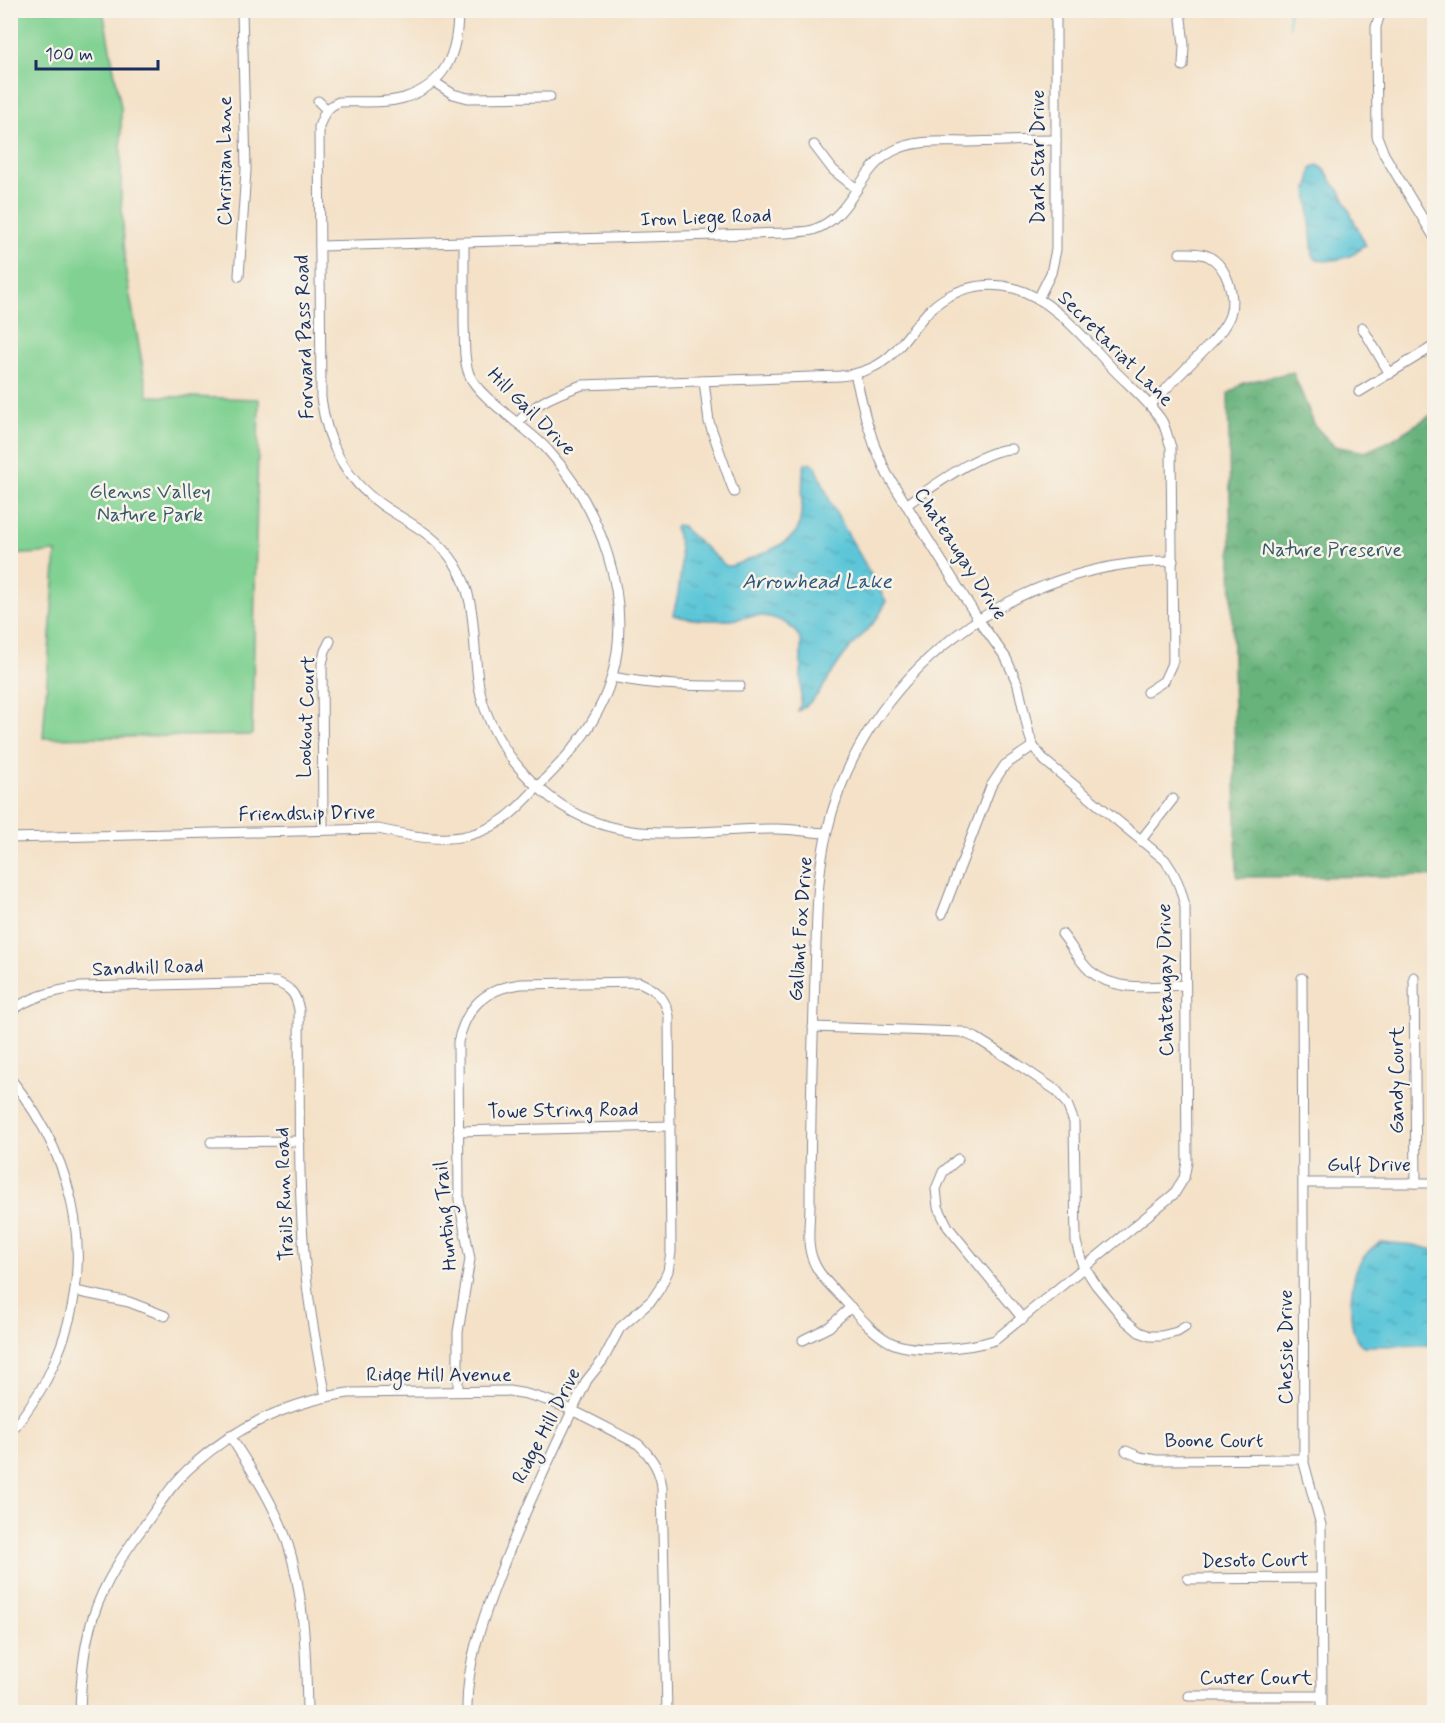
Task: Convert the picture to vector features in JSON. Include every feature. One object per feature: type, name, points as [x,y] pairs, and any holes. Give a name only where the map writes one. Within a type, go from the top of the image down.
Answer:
[{"type":"street","name":"Christian Lane","points":[[239,276],[246,170],[242,10]]},
{"type":"street","points":[[318,101],[327,110],[339,102],[403,98],[425,89],[444,70],[454,53],[458,30],[458,10]]},
{"type":"street","name":"Dark Star Drive","points":[[1038,299],[1051,273],[1056,250],[1056,10]]},
{"type":"street","points":[[1180,10],[1184,66]]},
{"type":"street","points":[[1381,10],[1376,27],[1377,136],[1384,154],[1434,237]]},
{"type":"street","points":[[434,82],[453,94],[468,98],[550,97]]},
{"type":"street","name":"Forward Pass Road","points":[[327,110],[323,113],[319,127],[321,398],[329,438],[340,461],[358,485],[381,504],[429,534],[445,550],[456,566],[467,589],[472,608],[476,670],[484,707],[504,748],[517,766],[538,787]]},
{"type":"street","name":"Iron Liege Road","points":[[320,246],[774,234],[812,230],[830,222],[846,207],[877,161],[911,144],[1056,140]]},
{"type":"street","points":[[814,145],[833,170],[857,189]]},
{"type":"street","name":"Hill Gail Drive","points":[[464,243],[465,354],[468,374],[482,393],[546,448],[568,474],[590,510],[603,541],[613,574],[619,618],[617,654],[602,702],[584,734],[566,758],[538,787]]},
{"type":"street","points":[[1150,405],[1215,339],[1230,313],[1232,298],[1229,283],[1220,266],[1209,257],[1195,252],[1180,253]]},
{"type":"street","name":"Secretariat Lane","points":[[518,422],[537,404],[550,396],[582,385],[855,374],[880,364],[893,354],[927,312],[954,292],[991,285],[1014,288],[1038,299],[1056,312],[1150,405],[1163,423],[1171,447],[1173,661],[1164,681],[1147,692]]},
{"type":"street","points":[[1362,327],[1390,374]]},
{"type":"street","points":[[1359,392],[1434,346]]},
{"type":"street","name":"Chateaugay Drive","points":[[851,1307],[890,1342],[912,1349],[975,1347],[995,1340],[1174,1194],[1184,1178],[1187,1162],[1185,907],[1180,885],[1165,860],[1045,761],[1033,746],[1013,670],[978,619],[887,474],[875,447],[855,374]]},
{"type":"street","points":[[704,381],[709,422],[734,492]]},
{"type":"street","points":[[906,505],[982,457],[1004,449],[1012,449]]},
{"type":"street","name":"Gallant Fox Drive","points":[[851,1307],[818,1271],[809,1249],[818,888],[826,833],[848,769],[882,711],[898,690],[948,640],[978,619],[1024,593],[1070,576],[1136,563],[1173,561]]},
{"type":"street","name":"Lookout Court","points":[[323,830],[322,664],[330,641]]},
{"type":"street","points":[[612,676],[641,683],[671,686],[740,686]]},
{"type":"street","points":[[942,914],[991,786],[1005,765],[1033,746]]},
{"type":"street","points":[[538,787],[574,813],[606,825],[631,831],[778,829],[826,833]]},
{"type":"street","name":"Friendship Drive","points":[[10,838],[378,829],[439,839],[470,835],[488,828],[507,816],[538,787]]},
{"type":"street","points":[[1141,840],[1173,799]]},
{"type":"street","points":[[1062,934],[1090,970],[1108,982],[1126,986],[1185,985]]},
{"type":"street","name":"Gandy Court","points":[[1414,977],[1416,1183]]},
{"type":"street","name":"Chessie Drive","points":[[1302,978],[1304,1459],[1321,1522],[1322,1713]]},
{"type":"street","name":"Sandhill Road","points":[[10,1012],[42,996],[81,987],[276,982],[291,989]]},
{"type":"street","name":"Ridge Hill Drive","points":[[467,1713],[469,1674],[481,1623],[517,1530],[587,1380],[603,1360],[620,1328],[652,1300],[660,1288],[668,1271],[671,1252],[669,1016],[666,1005],[658,993],[639,982],[521,984],[494,991],[476,1004]]},
{"type":"street","name":"Trails Run Road","points":[[291,989],[297,999],[299,1010],[300,1141],[306,1275],[326,1397]]},
{"type":"street","name":"Hunting Trail","points":[[458,1391],[458,1332],[470,1259],[459,1200],[458,1042],[463,1024],[476,1004]]},
{"type":"street","points":[[813,1027],[962,1032],[976,1038],[1057,1091],[1067,1104],[1074,1122],[1076,1242],[1084,1268],[1125,1320],[1139,1332],[1161,1336],[1177,1332],[1185,1327]]},
{"type":"street","points":[[10,1078],[31,1103],[48,1132],[68,1183],[76,1224],[78,1258],[75,1291],[67,1331],[50,1373],[33,1402],[10,1433]]},
{"type":"street","name":"Towe String Road","points":[[458,1131],[670,1126]]},
{"type":"street","points":[[212,1142],[300,1141]]},
{"type":"street","points":[[958,1159],[943,1172],[936,1189],[938,1207],[948,1227],[1023,1319]]},
{"type":"street","name":"Gulf Drive","points":[[1304,1183],[1434,1182]]},
{"type":"street","points":[[75,1291],[129,1302],[165,1316]]},
{"type":"street","points":[[803,1340],[829,1327],[851,1307]]},
{"type":"street","name":"Ridge Hill Avenue","points":[[80,1713],[81,1680],[86,1645],[93,1616],[107,1582],[122,1556],[173,1486],[192,1466],[231,1436],[270,1414],[326,1397],[348,1393],[509,1391],[528,1394],[572,1410],[638,1444],[649,1454],[661,1479],[667,1713]]},
{"type":"street","points":[[231,1436],[272,1505],[286,1539],[299,1585],[305,1637],[307,1713]]},
{"type":"street","name":"Boone Court","points":[[1126,1451],[1156,1460],[1304,1459]]},
{"type":"street","name":"Desoto Court","points":[[1188,1579],[1322,1578]]},
{"type":"street","name":"Custer Court","points":[[1189,1696],[1322,1696]]},
{"type":"green space","name":"Glenns Valley Nature Park","points":[[11,10],[103,11],[121,107],[121,195],[126,274],[148,396],[259,399],[252,735],[43,738],[56,552],[10,555]]},
{"type":"green space","name":"Nature Preserve","points":[[1293,372],[1315,426],[1334,446],[1365,452],[1390,441],[1434,413],[1434,876],[1237,877],[1228,394],[1243,383]]},
{"type":"water","points":[[1318,165],[1340,191],[1366,246],[1362,246],[1354,254],[1341,259],[1320,260],[1313,256],[1307,188],[1309,188],[1311,169]]},
{"type":"water","name":"Arrowhead Lake","points":[[811,462],[816,467],[832,506],[886,601],[878,616],[846,653],[819,692],[798,711],[801,703],[801,642],[788,624],[766,616],[714,620],[673,615],[681,571],[680,550],[675,527],[681,526],[726,566],[732,566],[771,550],[796,532],[802,505],[803,472],[805,464]]},
{"type":"water","points":[[1381,1242],[1414,1245],[1434,1250],[1434,1345],[1364,1346],[1358,1341],[1354,1332],[1351,1309],[1355,1274],[1365,1255]]},
{"type":"waterway","points":[[1289,10],[1289,27]]}]
